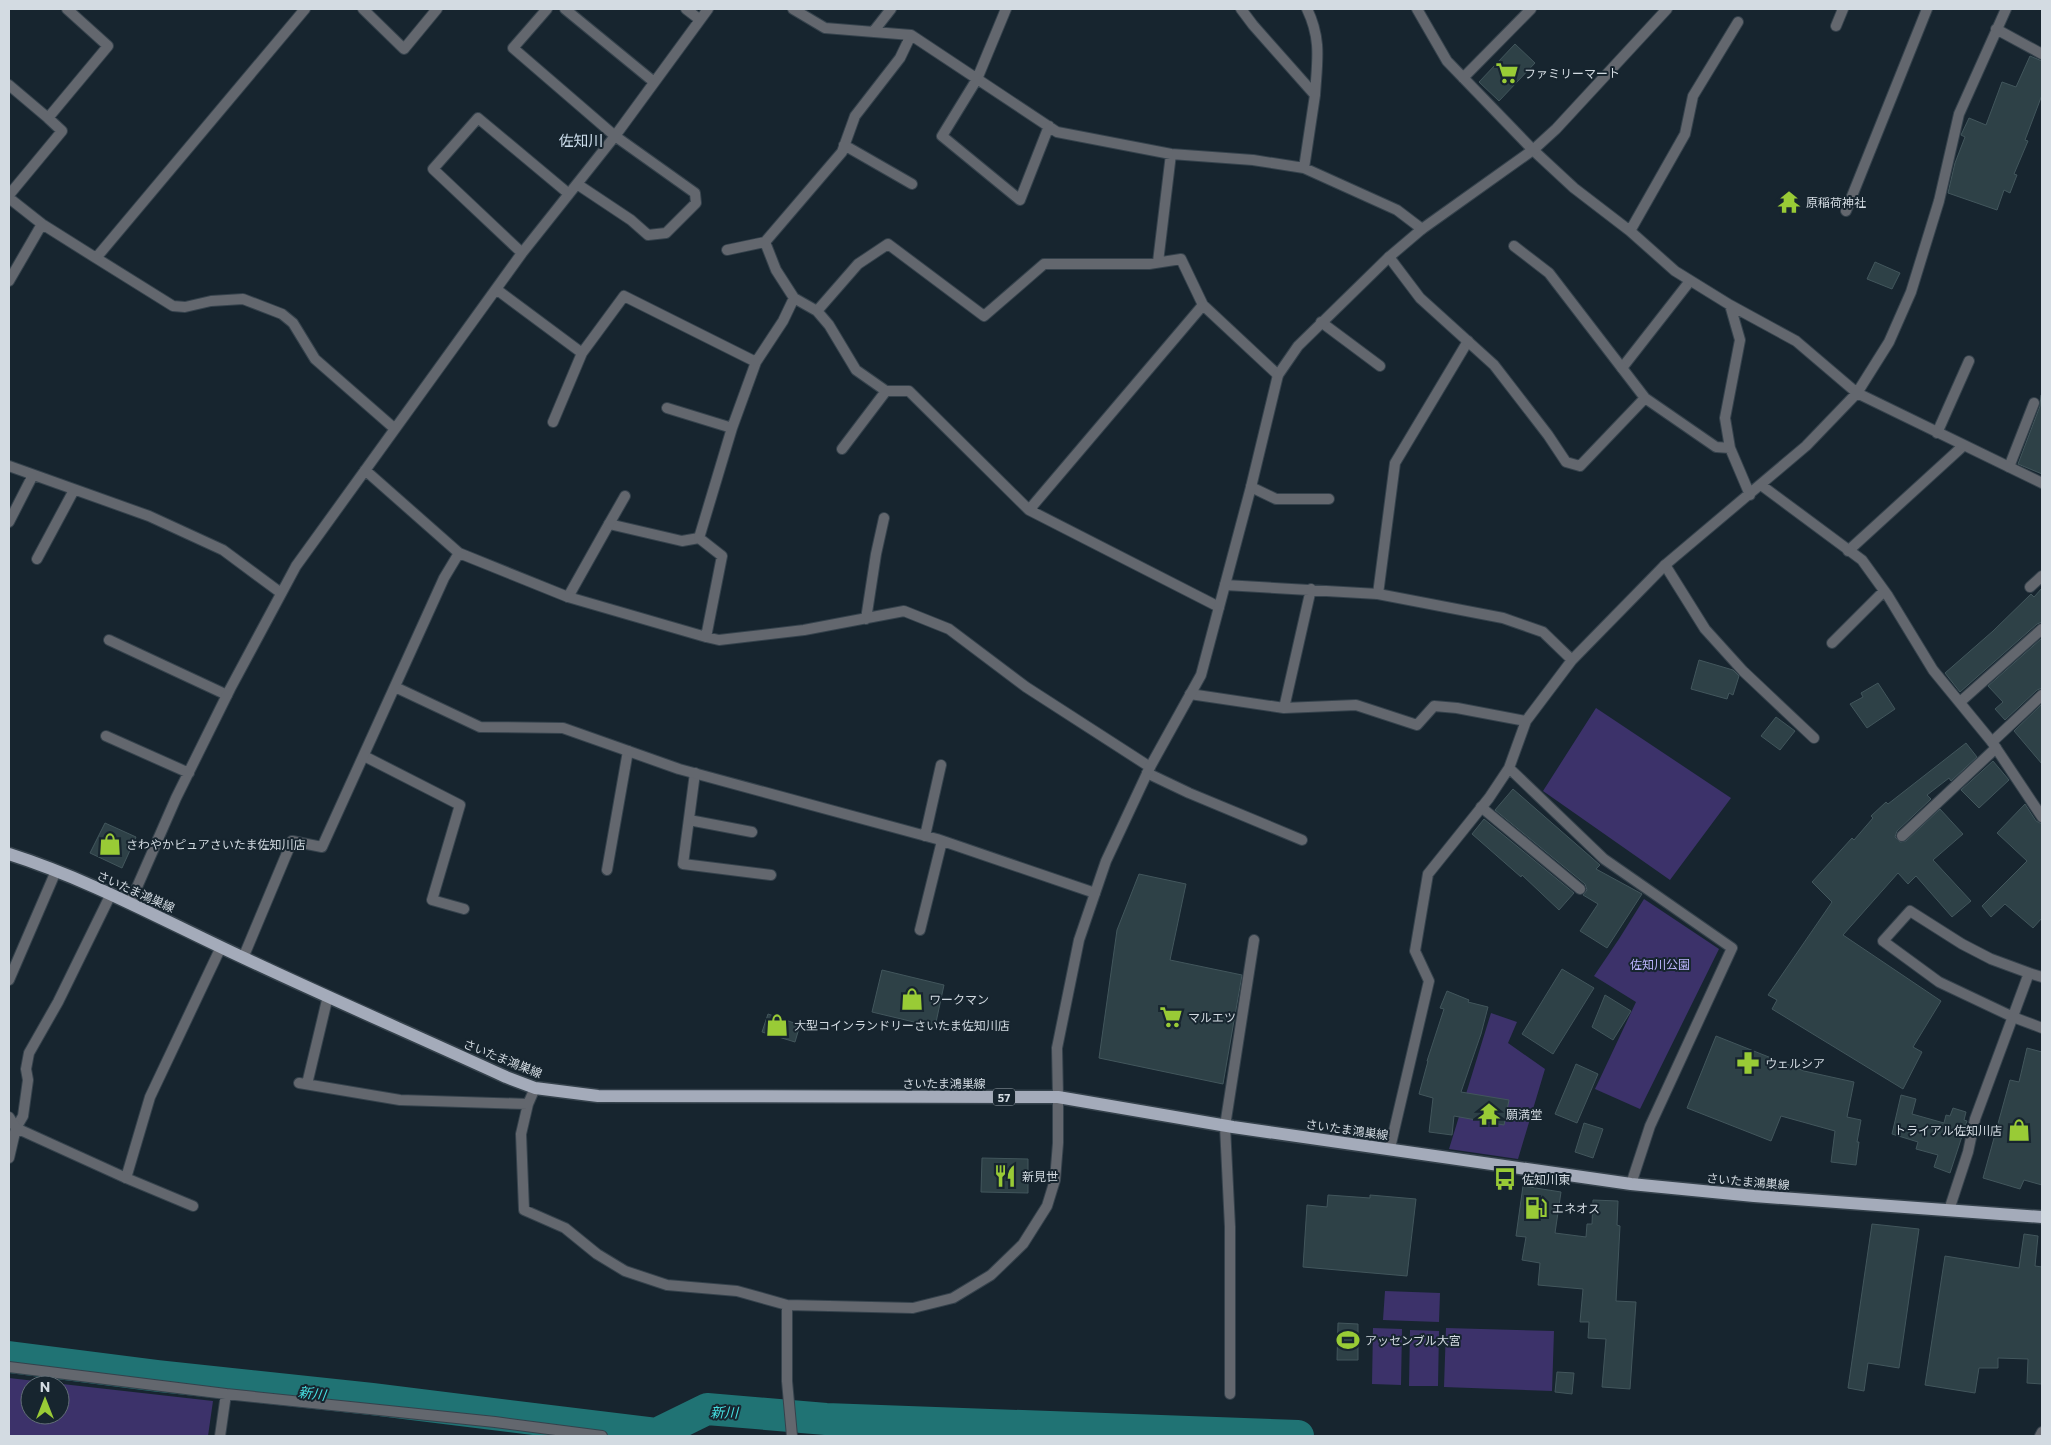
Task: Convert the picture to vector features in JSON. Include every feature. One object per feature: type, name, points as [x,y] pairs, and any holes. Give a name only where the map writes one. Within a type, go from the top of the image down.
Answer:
[{"type":"main road","name":"さいたま鴻巣線","points":[[9,854],[111,894],[243,958],[506,1077],[535,1088],[598,1096],[1058,1098],[1226,1126],[1631,1184],[1754,1196],[2042,1217]]},
{"type":"street","points":[[48,118],[108,46],[67,9]]},
{"type":"street","points":[[96,258],[305,9]]},
{"type":"street","points":[[362,9],[404,49],[437,9]]},
{"type":"street","points":[[547,9],[513,48],[615,136],[695,193],[696,203],[666,233],[648,235],[631,220],[577,184]]},
{"type":"street","points":[[565,9],[654,82]]},
{"type":"street","points":[[686,9],[699,19]]},
{"type":"street","points":[[130,903],[227,694],[296,566],[522,253],[615,136],[708,9]]},
{"type":"street","points":[[793,9],[825,28],[911,35],[1057,132],[1170,154],[1253,160],[1304,168],[1397,210],[1422,229]]},
{"type":"street","points":[[873,32],[891,9]]},
{"type":"street","points":[[1006,9],[977,79],[942,136],[1020,200],[1049,126]]},
{"type":"street","points":[[1241,9],[1316,95]]},
{"type":"street","points":[[1304,168],[1316,95],[1318,42],[1313,21],[1307,9]]},
{"type":"street","points":[[1417,9],[1448,61],[1533,150],[1574,188],[1630,231],[1675,271],[1730,305],[1796,341],[1858,393],[2042,483]]},
{"type":"street","points":[[1463,78],[1530,9]]},
{"type":"street","points":[[535,1088],[528,1104],[521,1134],[524,1210],[565,1228],[597,1254],[625,1271],[667,1285],[737,1291],[787,1304],[913,1308],[953,1298],[991,1275],[1023,1244],[1047,1206],[1055,1180],[1058,1143],[1057,1048],[1079,940],[1106,861],[1148,770],[1201,674],[1252,488],[1278,375],[1298,346],[1389,257],[1422,229],[1533,150],[1556,129],[1667,9]]},
{"type":"street","points":[[1836,26],[1843,9]]},
{"type":"street","points":[[1846,211],[1926,9]]},
{"type":"street","points":[[1390,1148],[1429,981],[1415,951],[1428,874],[1510,768],[1526,721],[1572,660],[1665,565],[1806,446],[1858,393],[1889,342],[1911,292],[1939,201],[1959,114],[2006,9]]},
{"type":"street","points":[[1630,231],[1685,134],[1693,96],[1738,22]]},
{"type":"street","points":[[1996,29],[2042,54]]},
{"type":"street","points":[[727,250],[765,242],[842,152],[855,116],[900,58],[911,35]]},
{"type":"street","points":[[9,84],[62,131],[9,196],[42,224],[172,306],[185,307],[211,301],[243,299],[282,314],[293,323],[315,359],[395,429]]},
{"type":"street","points":[[522,253],[433,169],[478,118],[569,194]]},
{"type":"street","points":[[844,145],[912,184]]},
{"type":"street","points":[[1158,262],[1170,154]]},
{"type":"street","points":[[9,282],[42,224]]},
{"type":"street","points":[[765,242],[776,270],[794,298],[817,311],[829,324],[856,370],[886,391],[909,391],[1030,510],[1219,607]]},
{"type":"street","points":[[817,311],[858,264],[888,244],[984,316],[1044,264],[1158,262],[1181,259],[1203,305],[1278,375]]},
{"type":"street","points":[[1514,246],[1549,273],[1645,398],[1716,447],[1730,448]]},
{"type":"street","points":[[1389,257],[1420,298],[1494,365],[1566,462],[1580,466],[1645,398]]},
{"type":"street","points":[[1622,368],[1690,281]]},
{"type":"street","points":[[496,289],[582,353]]},
{"type":"street","points":[[553,422],[582,353],[624,296],[756,362]]},
{"type":"street","points":[[699,538],[732,428],[756,362],[783,321],[794,298]]},
{"type":"street","points":[[1030,510],[1203,305]]},
{"type":"street","points":[[1730,305],[1740,340],[1725,418],[1730,448],[1750,495]]},
{"type":"street","points":[[1321,322],[1380,366]]},
{"type":"street","points":[[1378,594],[1396,463],[1468,341]]},
{"type":"street","points":[[1937,433],[1969,361]]},
{"type":"street","points":[[842,449],[886,391]]},
{"type":"street","points":[[2009,467],[2034,403]]},
{"type":"street","points":[[667,408],[732,428]]},
{"type":"street","points":[[1848,551],[1963,446]]},
{"type":"street","points":[[9,466],[150,516],[223,550],[281,593]]},
{"type":"street","points":[[365,470],[460,553],[568,597],[706,638],[719,640],[804,630],[904,612],[950,628],[1026,687],[1148,770],[1189,793],[1302,840]]},
{"type":"street","points":[[9,522],[33,475]]},
{"type":"street","points":[[1761,485],[1862,560],[1884,591],[1933,670],[1994,745],[2042,816]]},
{"type":"street","points":[[1252,488],[1276,499],[1329,499]]},
{"type":"street","points":[[37,560],[74,490]]},
{"type":"street","points":[[568,597],[625,496]]},
{"type":"street","points":[[866,619],[876,554],[884,518]]},
{"type":"street","points":[[609,524],[682,541],[699,538],[722,556],[706,638]]},
{"type":"street","points":[[243,958],[292,841],[322,847],[444,578],[460,553]]},
{"type":"street","points":[[1665,565],[1706,628],[1743,671],[1814,738]]},
{"type":"street","points":[[2030,587],[2042,576]]},
{"type":"street","points":[[1225,585],[1378,594],[1503,618],[1543,632],[1572,660]]},
{"type":"street","points":[[1284,708],[1311,589]]},
{"type":"street","points":[[1832,643],[1884,591]]},
{"type":"street","points":[[1960,702],[2042,628]]},
{"type":"street","points":[[109,640],[227,694]]},
{"type":"street","points":[[395,687],[480,727],[563,728],[695,774],[942,841],[1095,893]]},
{"type":"street","points":[[1190,694],[1284,708],[1356,705],[1417,725],[1434,706],[1457,708],[1526,721]]},
{"type":"street","points":[[1902,836],[2042,695]]},
{"type":"street","points":[[106,736],[189,773]]},
{"type":"street","points":[[607,870],[628,751]]},
{"type":"street","points":[[364,756],[460,805],[432,900],[464,909]]},
{"type":"street","points":[[925,836],[941,765]]},
{"type":"street","points":[[1510,768],[1604,859],[1732,948],[1650,1126],[1631,1184]]},
{"type":"street","points":[[695,774],[683,864],[771,875]]},
{"type":"street","points":[[1481,807],[1580,889]]},
{"type":"street","points":[[689,820],[752,832]]},
{"type":"street","points":[[920,930],[942,841]]},
{"type":"street","points":[[9,980],[56,871]]},
{"type":"street","points":[[9,1158],[16,1128],[23,1116],[28,1080],[26,1069],[29,1053],[54,1010],[111,894]]},
{"type":"street","points":[[2042,978],[1991,959],[1962,944],[1910,911],[1883,941],[1939,982],[2013,1017],[2042,1028]]},
{"type":"street","points":[[1230,1394],[1230,1227],[1226,1126],[1254,940]]},
{"type":"street","points":[[126,1178],[150,1098],[221,946]]},
{"type":"street","points":[[1949,1210],[1968,1152],[1975,1119],[2029,973]]},
{"type":"street","points":[[328,996],[303,1083],[400,1100],[528,1104]]},
{"type":"street","points":[[9,1117],[16,1128],[193,1206]]},
{"type":"street","points":[[787,1304],[787,1381],[792,1436]]},
{"type":"street","points":[[9,1367],[226,1394],[485,1421],[602,1436]]},
{"type":"street","points":[[220,1436],[226,1394]]},
{"type":"street","points":[[2040,1436],[2042,1432]]},
{"type":"green space","points":[[1596,708],[1731,798],[1670,880],[1543,791]]},
{"type":"green space","name":"佐知川公園","points":[[1644,899],[1719,949],[1640,1109],[1595,1089],[1636,1002],[1594,976]]},
{"type":"green space","points":[[1491,1013],[1517,1022],[1508,1043],[1545,1069],[1518,1159],[1449,1149]]},
{"type":"green space","points":[[1385,1291],[1440,1293],[1439,1322],[1383,1320]]},
{"type":"green space","points":[[1373,1328],[1402,1329],[1401,1385],[1372,1384]]},
{"type":"green space","points":[[1446,1328],[1554,1331],[1552,1391],[1444,1387]]},
{"type":"green space","points":[[1410,1330],[1439,1331],[1438,1386],[1409,1386]]},
{"type":"green space","points":[[9,1378],[20,1379],[20,1425],[70,1425],[70,1385],[213,1401],[208,1436],[9,1436]]},
{"type":"building","name":"ファミリーマート","points":[[1515,44],[1535,63],[1499,101],[1479,82]]},
{"type":"building","points":[[2030,56],[2042,61],[2042,95],[2025,140],[2028,141],[2014,174],[2017,175],[2010,193],[2004,190],[1997,210],[1948,193],[1955,163],[1965,137],[1961,135],[1969,118],[1986,125],[2002,82],[2016,87]]},
{"type":"building","points":[[1875,262],[1900,273],[1892,289],[1867,279]]},
{"type":"building","points":[[2041,395],[2042,474],[2018,464],[2040,406]]},
{"type":"building","points":[[2042,588],[2042,622],[2037,624],[1960,692],[1945,673],[1993,631],[2031,594],[2034,597]]},
{"type":"building","points":[[2042,638],[2042,688],[2037,690],[2005,720],[1995,709],[2003,702],[1988,686]]},
{"type":"building","points":[[1699,660],[1733,670],[1739,676],[1733,695],[1729,693],[1727,699],[1691,689]]},
{"type":"building","points":[[1878,683],[1895,709],[1867,728],[1850,704],[1863,697],[1861,693]]},
{"type":"building","points":[[2042,704],[2042,764],[2014,731]]},
{"type":"building","points":[[1776,717],[1795,731],[1780,750],[1761,736]]},
{"type":"building","points":[[1966,743],[1977,757],[1951,781],[1949,778],[1927,795],[1931,799],[1897,831],[1895,837],[1900,842],[1906,841],[1940,809],[1963,834],[1933,860],[1971,901],[1952,917],[1916,876],[1908,884],[1898,873],[1843,935],[1941,1001],[1913,1047],[1922,1052],[1903,1089],[1772,1009],[1777,1000],[1768,995],[1832,902],[1812,882],[1852,838],[1854,840],[1873,818],[1871,816],[1886,802],[1888,804]]},
{"type":"building","points":[[1993,761],[2009,780],[1979,808],[1961,790]]},
{"type":"building","points":[[1513,789],[1600,865],[1596,869],[1642,894],[1607,948],[1580,931],[1598,904],[1583,895],[1587,890],[1585,884],[1495,810]]},
{"type":"building","points":[[2025,804],[2036,821],[2042,824],[2042,918],[2033,928],[2005,904],[1991,917],[1982,906],[2027,861],[1997,833]]},
{"type":"building","points":[[1484,819],[1574,893],[1559,910],[1522,875],[1521,877],[1472,834]]},
{"type":"building","points":[[105,823],[136,837],[122,868],[90,853]]},
{"type":"building","name":"マルエツ","points":[[1139,874],[1186,884],[1170,960],[1242,975],[1223,1084],[1099,1058],[1117,930]]},
{"type":"building","points":[[1562,969],[1594,988],[1553,1054],[1522,1034]]},
{"type":"building","points":[[882,970],[944,985],[935,1027],[872,1012]]},
{"type":"building","points":[[1447,991],[1469,1000],[1468,1002],[1488,1007],[1481,1034],[1461,1092],[1509,1100],[1504,1125],[1454,1116],[1452,1135],[1429,1132],[1433,1098],[1419,1094],[1427,1061],[1444,1009],[1440,1008]]},
{"type":"building","points":[[1605,995],[1631,1011],[1613,1040],[1592,1027]]},
{"type":"building","points":[[768,1014],[800,1025],[795,1042],[762,1032]]},
{"type":"building","points":[[1716,1036],[1804,1071],[1854,1082],[1847,1117],[1861,1120],[1857,1142],[1859,1142],[1856,1165],[1831,1162],[1835,1131],[1781,1116],[1771,1141],[1687,1108]]},
{"type":"building","name":"トライアル佐知川店","points":[[2027,1048],[2042,1052],[2042,1185],[2024,1180],[2020,1189],[1983,1178],[2010,1080],[2019,1082]]},
{"type":"building","points":[[1576,1064],[1598,1074],[1577,1123],[1555,1114]]},
{"type":"building","points":[[1901,1095],[1916,1099],[1912,1114],[1944,1123],[1946,1115],[1950,1116],[1953,1108],[1966,1112],[1964,1120],[1967,1121],[1950,1173],[1934,1167],[1938,1155],[1916,1149],[1918,1142],[1892,1134]]},
{"type":"building","points":[[1584,1123],[1603,1129],[1593,1158],[1575,1152]]},
{"type":"building","name":"新見世","points":[[982,1158],[1028,1159],[1028,1193],[981,1192]]},
{"type":"building","points":[[1523,1186],[1561,1192],[1555,1233],[1586,1237],[1587,1224],[1592,1224],[1593,1200],[1618,1201],[1617,1225],[1620,1226],[1616,1301],[1636,1302],[1630,1389],[1602,1387],[1606,1339],[1588,1338],[1589,1322],[1580,1322],[1583,1289],[1538,1285],[1540,1263],[1522,1260],[1526,1237],[1516,1236]]},
{"type":"building","points":[[1328,1195],[1370,1198],[1370,1195],[1416,1199],[1407,1276],[1303,1267],[1307,1205],[1327,1207]]},
{"type":"building","points":[[1872,1224],[1919,1229],[1899,1368],[1868,1363],[1864,1391],[1848,1388]]},
{"type":"building","points":[[2024,1234],[2038,1236],[2035,1266],[2042,1267],[2042,1384],[2027,1383],[2028,1359],[1998,1358],[1998,1368],[1979,1368],[1975,1393],[1925,1385],[1945,1256],[2019,1268]]},
{"type":"building","points":[[1338,1323],[1358,1324],[1358,1360],[1337,1360]]},
{"type":"building","points":[[1557,1372],[1574,1373],[1572,1394],[1555,1392]]},
{"type":"waterway","name":"新川","points":[[9,1357],[656,1434],[707,1409],[826,1419],[1298,1436]]},
{"type":"place","name":"ファミリーマート","points":[[1507,73]]},
{"type":"place","name":"原稲荷神社","points":[[1789,202]]},
{"type":"place","name":"さわやかピュアさいたま佐知川店","points":[[110,844]]},
{"type":"place","name":"ワークマン","points":[[912,999]]},
{"type":"place","name":"マルエツ","points":[[1171,1017]]},
{"type":"place","name":"大型コインランドリーさいたま佐知川店","points":[[777,1025]]},
{"type":"place","name":"ウェルシア","points":[[1748,1063]]},
{"type":"place","name":"願満堂","points":[[1489,1114]]},
{"type":"place","name":"トライアル佐知川店","points":[[2019,1130]]},
{"type":"place","name":"新見世","points":[[1005,1176]]},
{"type":"place","name":"佐知川東","points":[[1505,1179]]},
{"type":"place","name":"エネオス","points":[[1536,1208]]},
{"type":"place","name":"アッセンブル大宮","points":[[1348,1340]]},
{"type":"district","name":"佐知川","points":[[581,140]]}]
